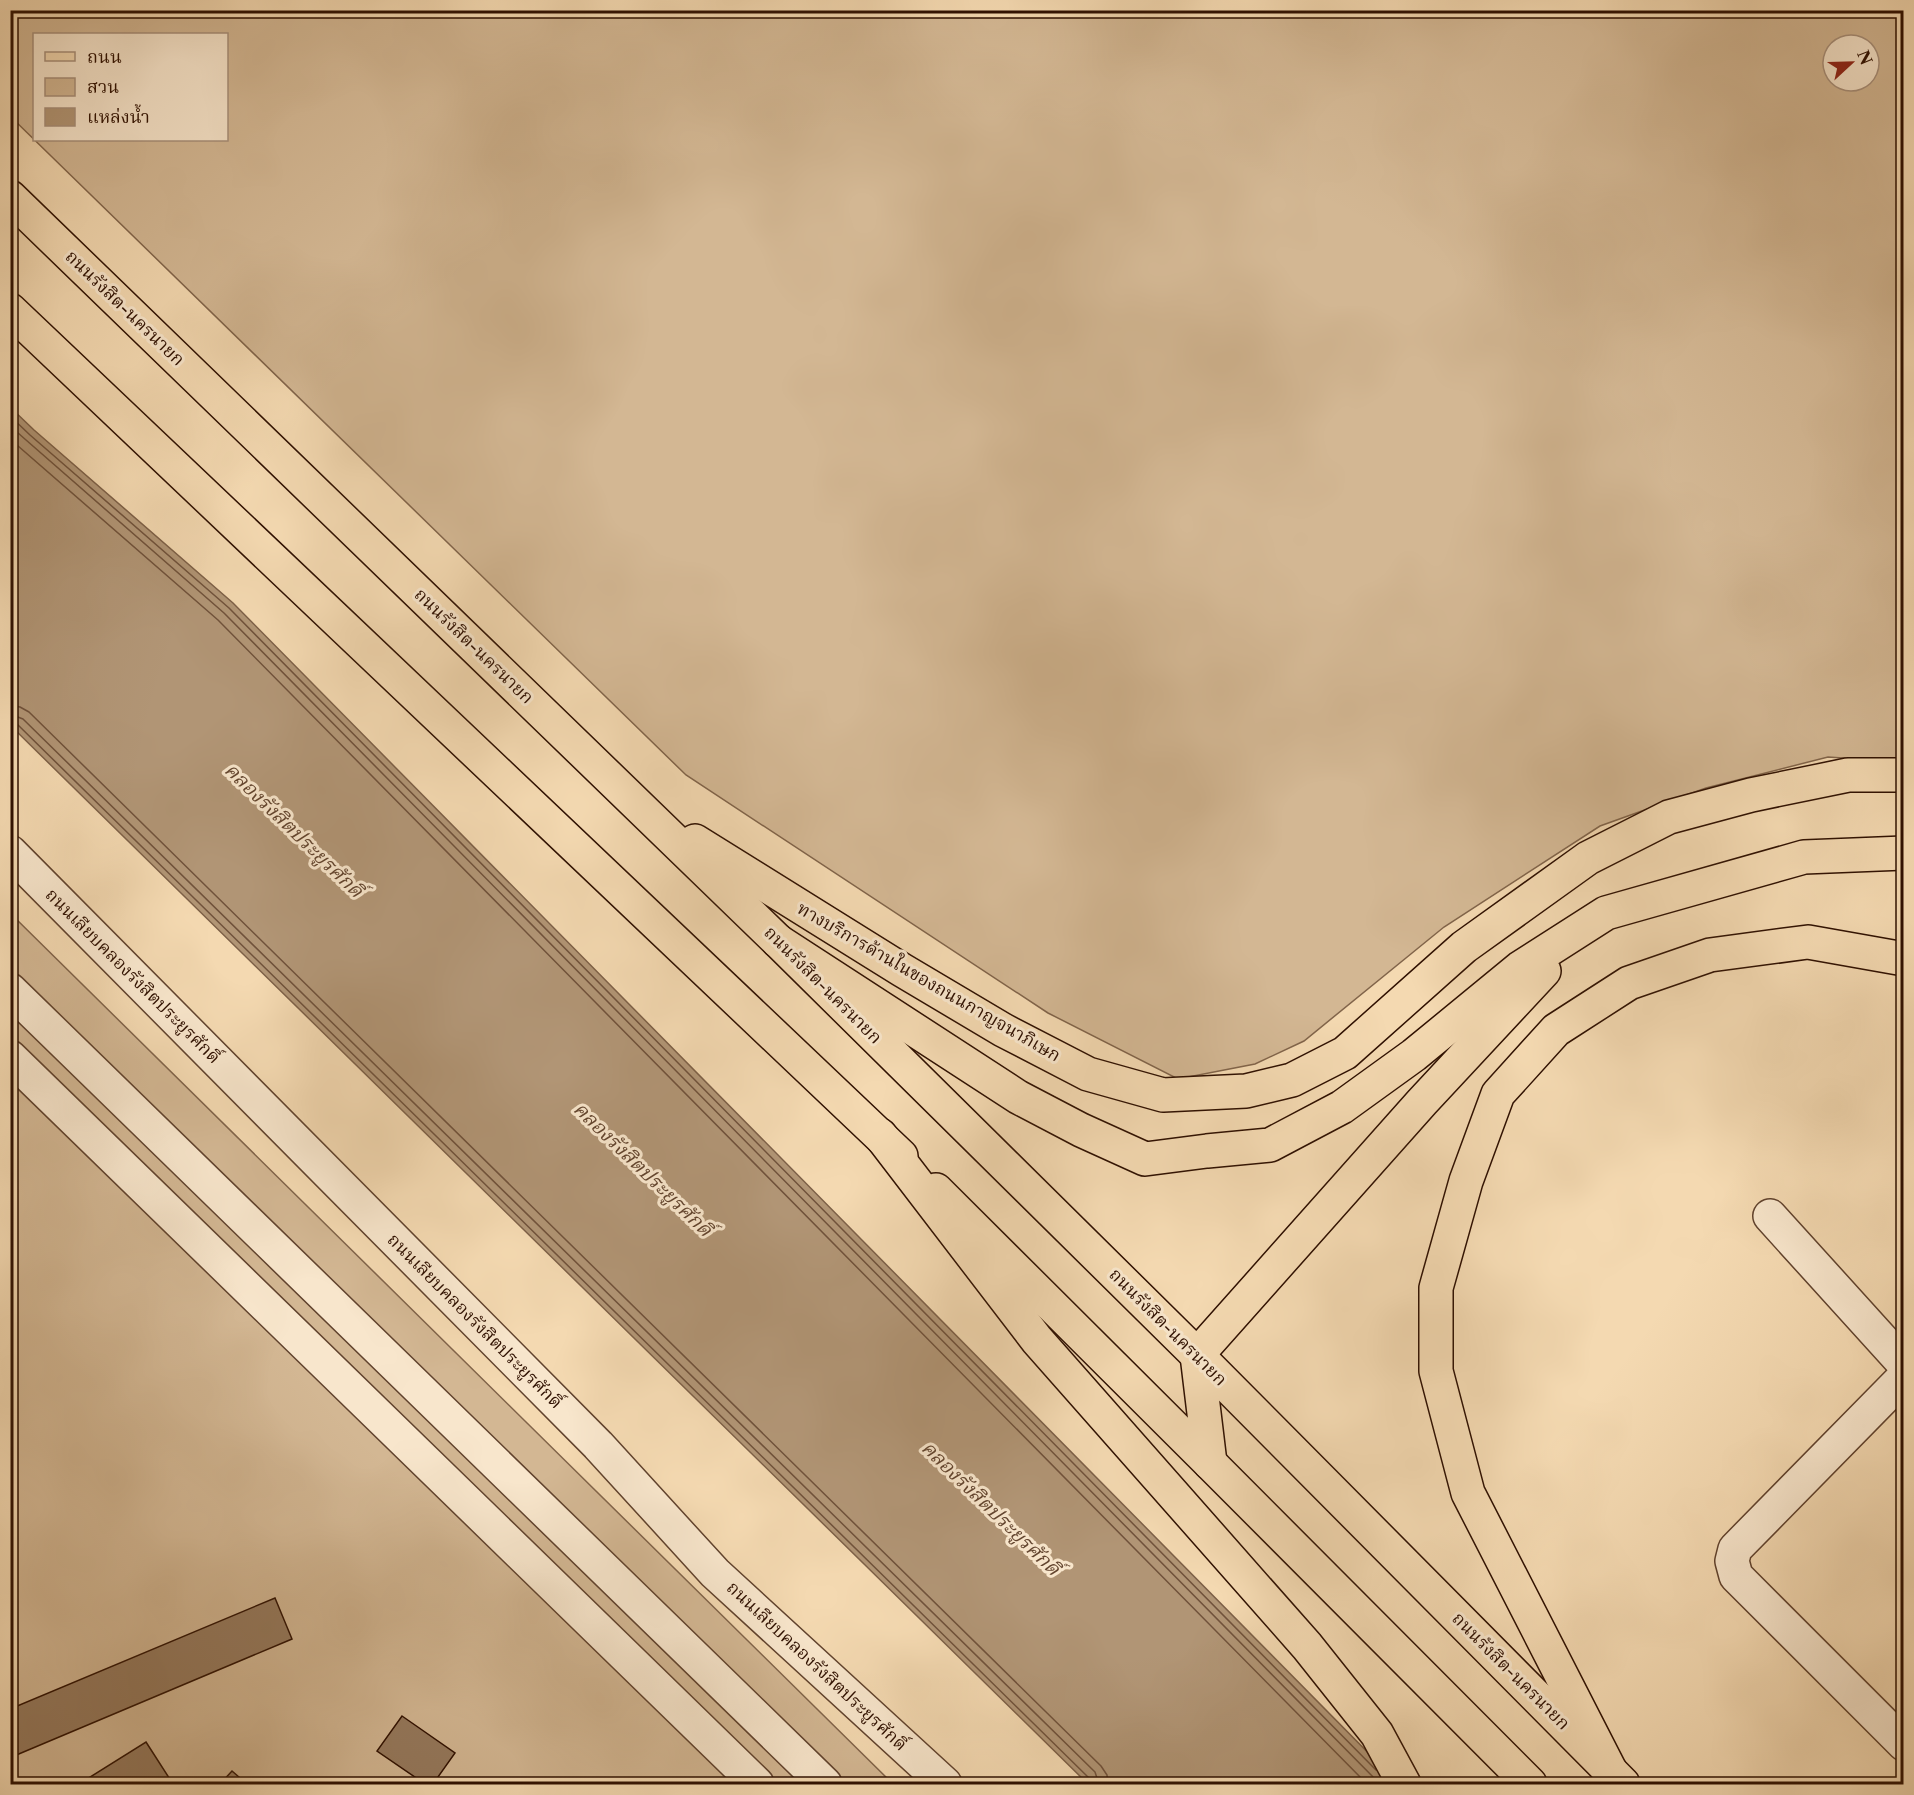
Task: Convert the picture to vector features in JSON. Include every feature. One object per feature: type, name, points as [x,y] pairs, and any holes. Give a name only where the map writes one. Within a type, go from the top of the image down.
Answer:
[{"type":"main road","name":"ถนนรังสิต-นครนายก","points":[[10,197],[778,941],[1197,1355],[1617,1778]]},
{"type":"main road","points":[[10,310],[880,1135],[1530,1785]]},
{"type":"main road","name":"ทางบริการด้านในของถนนกาญจนาภิเษก","points":[[640,807],[902,970],[1004,1030],[1088,1074],[1163,1095],[1245,1091],[1292,1080],[1345,1053],[1474,940],[1588,858],[1669,817],[1751,795],[1848,775],[1904,775]]},
{"type":"main road","points":[[778,941],[1018,1097],[1080,1130],[1145,1160],[1207,1150],[1270,1145],[1341,1107],[1414,1055],[1520,968],[1606,913],[1804,857],[1904,853]]},
{"type":"main road","points":[[1210,1463],[1197,1355],[1422,1102],[1551,963],[1579,929]]},
{"type":"main road","points":[[1617,1778],[1468,1493],[1436,1371],[1436,1288],[1466,1181],[1498,1094],[1556,1030],[1629,983],[1710,955],[1808,942],[1904,959]]},
{"type":"main road","points":[[880,1135],[1037,1340],[1307,1646],[1377,1734],[1404,1785]]},
{"type":"street","name":"ถนนเลียบคลองรังสิตประยูรศักดิ์","points":[[10,852],[597,1445],[715,1573],[945,1785]]},
{"type":"street","points":[[10,990],[825,1785]]},
{"type":"street","points":[[10,1057],[757,1785]]},
{"type":"street","points":[[1770,1216],[1904,1364]]},
{"type":"street","points":[[1904,1377],[1735,1549],[1732,1561],[1736,1576],[1904,1744]]},
{"type":"green space","points":[[10,11],[1903,11],[1903,762],[1828,757],[1706,788],[1600,826],[1444,927],[1304,1041],[1255,1064],[1178,1079],[1048,1013],[686,775],[36,141],[228,141],[228,33],[33,33],[33,138],[11,117]]},
{"type":"green space","points":[[11,914],[893,1784],[11,1784]]},
{"type":"water","name":"คลองรังสิตประยูรศักดิ์","points":[[10,407],[233,603],[1399,1784],[1088,1784],[11,726]]},
{"type":"building","points":[[275,1598],[292,1639],[14,1756],[10,1749],[10,1709]]},
{"type":"building","points":[[402,1716],[455,1753],[433,1784],[425,1784],[377,1751]]},
{"type":"building","points":[[146,1742],[173,1784],[79,1784]]},
{"type":"building","points":[[232,1771],[247,1784],[220,1784]]}]
